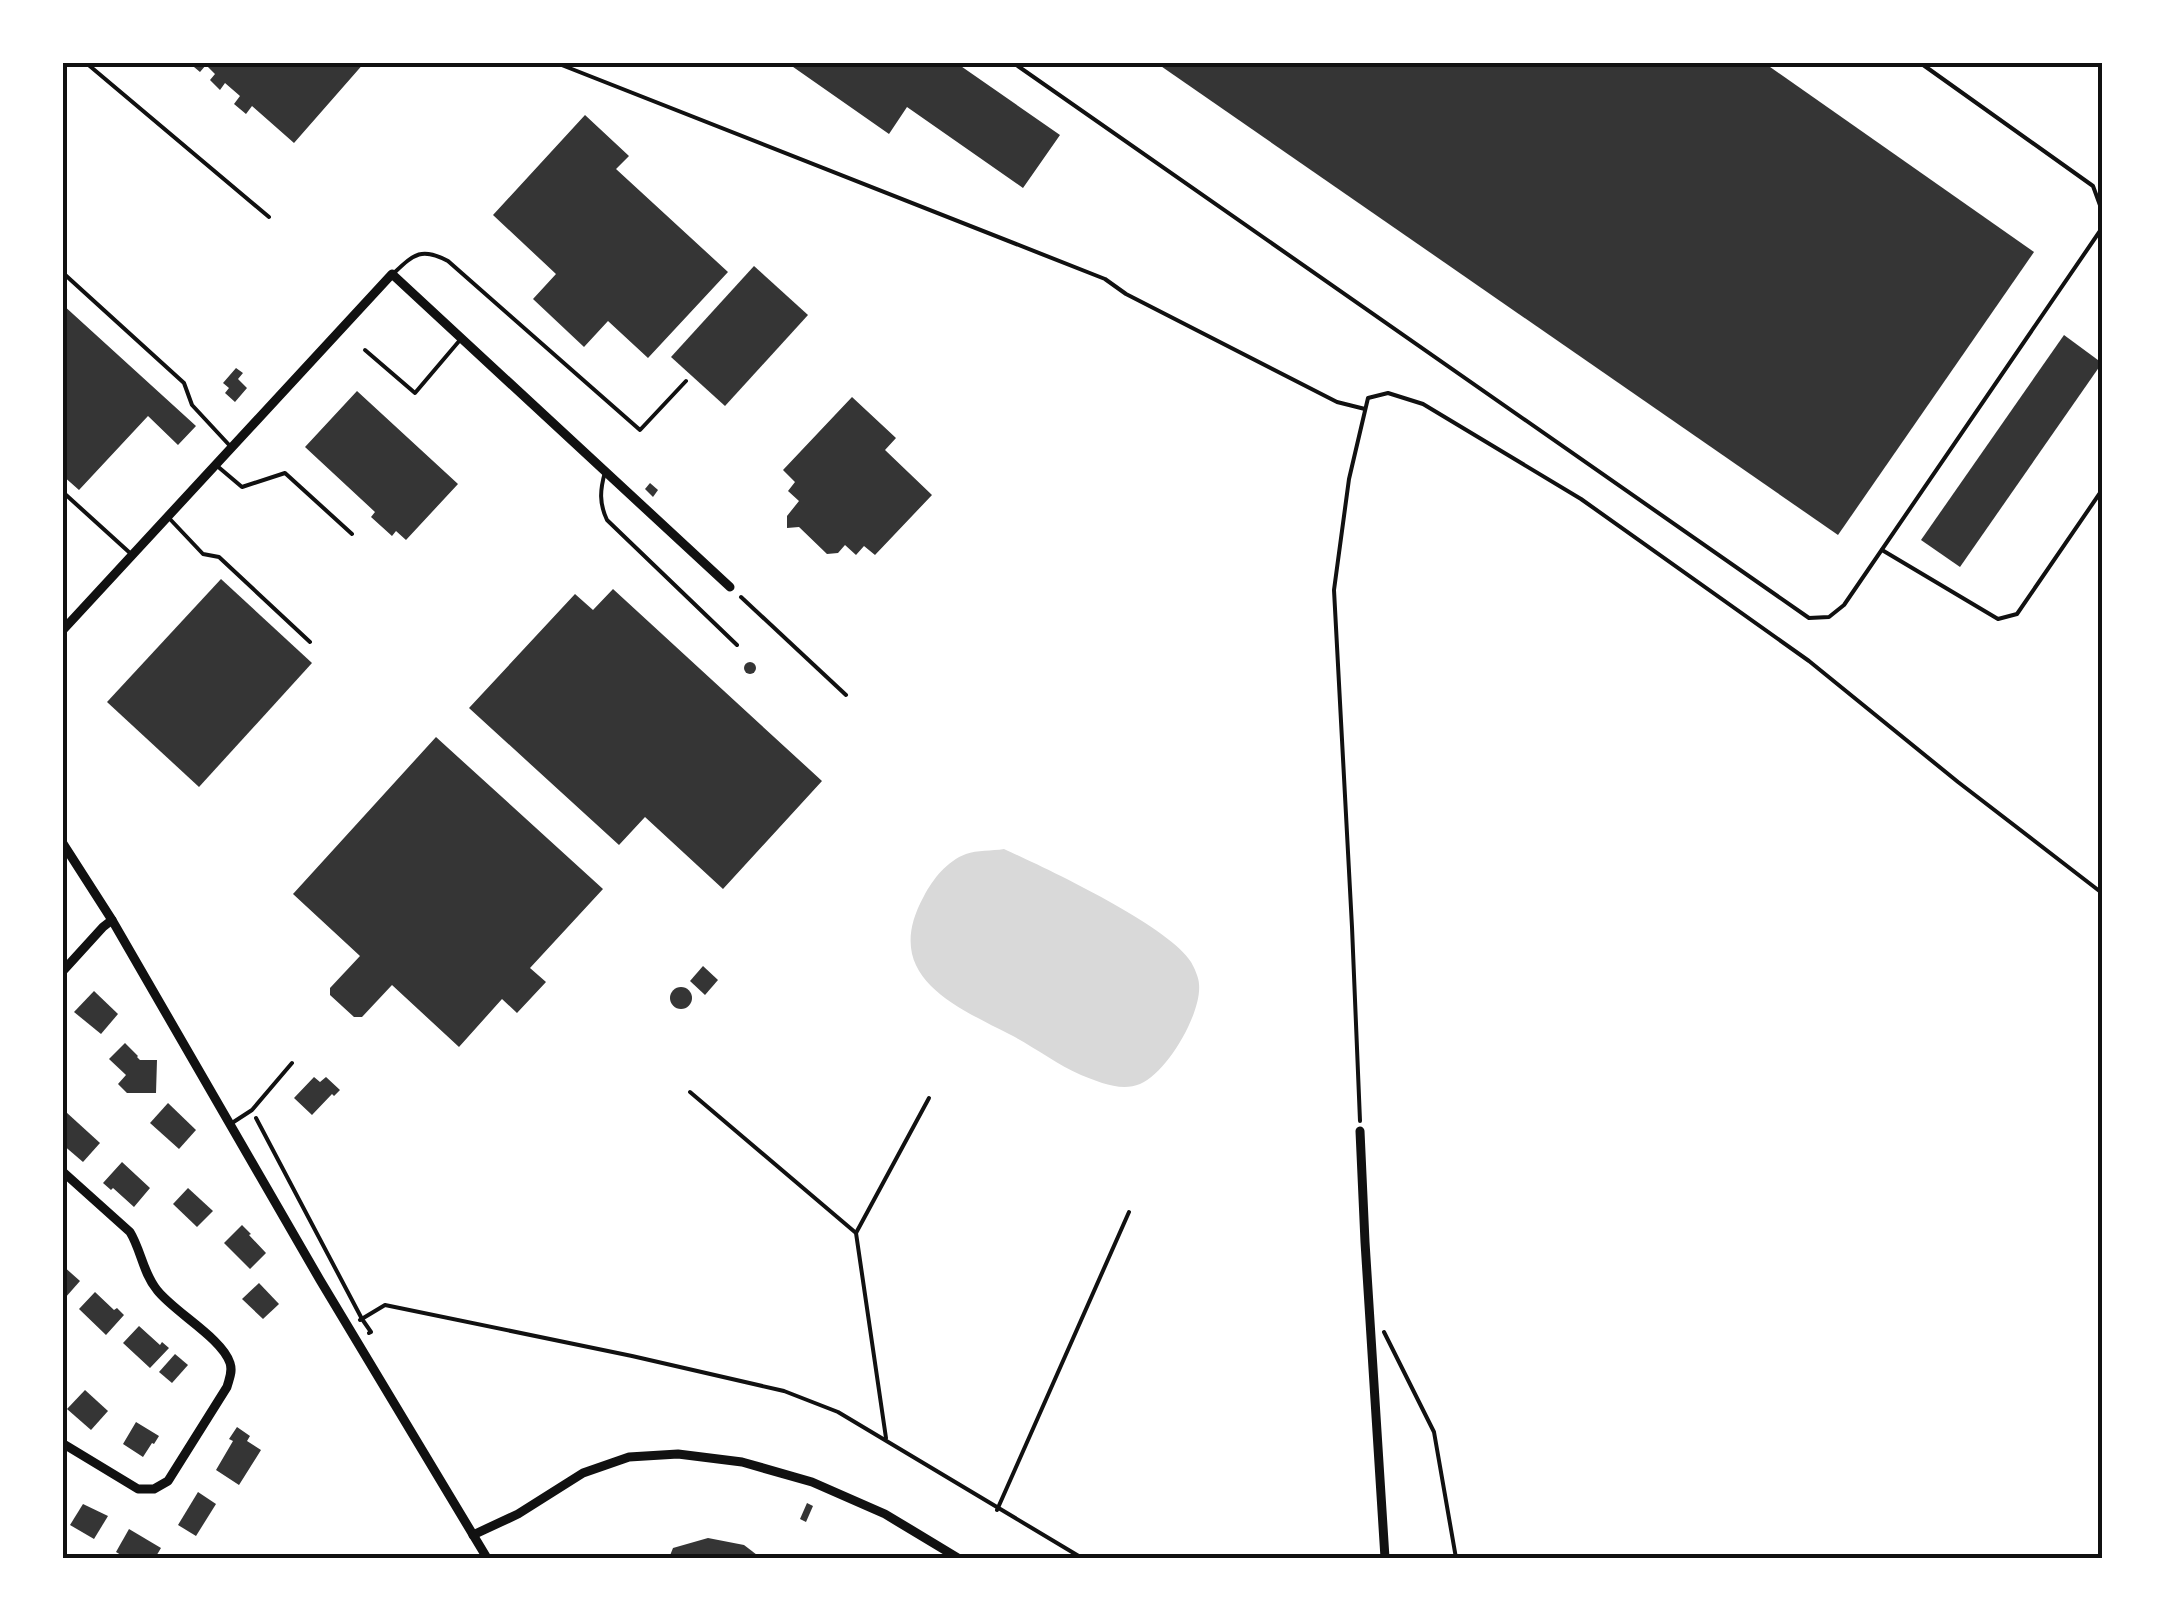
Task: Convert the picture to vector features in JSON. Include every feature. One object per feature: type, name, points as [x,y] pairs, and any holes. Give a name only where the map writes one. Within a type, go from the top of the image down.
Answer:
[{"type":"street","points":[[62,631],[392,274],[730,587]]},
{"type":"street","points":[[62,842],[112,920],[487,1558]]},
{"type":"street","points":[[62,972],[112,920]]},
{"type":"street","points":[[1360,1131],[1385,1558]]},
{"type":"street","points":[[62,1171],[130,1232],[156,1290],[221,1349],[230,1361],[231,1372],[227,1387],[168,1481],[154,1489],[138,1489],[62,1443]]},
{"type":"street","points":[[473,1535],[518,1514],[583,1473],[629,1457],[678,1454],[742,1462],[812,1482],[886,1514],[958,1558]]},
{"type":"lane","points":[[85,62],[269,217]]},
{"type":"lane","points":[[1012,62],[1809,618],[1829,617],[1844,605],[2102,228],[2101,208],[2093,186],[1920,62]]},
{"type":"lane","points":[[392,274],[421,252],[448,261],[640,430],[686,381]]},
{"type":"lane","points":[[62,272],[184,382],[192,404],[232,448]]},
{"type":"lane","points":[[365,350],[415,392],[461,338]]},
{"type":"lane","points":[[216,465],[242,487],[285,473],[352,534]]},
{"type":"lane","points":[[605,472],[601,504],[607,520],[737,645]]},
{"type":"lane","points":[[1882,550],[1998,618],[2009,618],[2017,614],[2102,490]]},
{"type":"lane","points":[[63,494],[133,554]]},
{"type":"lane","points":[[168,517],[203,554],[220,557],[310,642]]},
{"type":"lane","points":[[230,1125],[252,1110],[292,1063]]},
{"type":"path","points":[[554,62],[1104,279],[1337,402],[1365,409]]},
{"type":"path","points":[[1360,1131],[1334,590],[1349,479],[1368,398],[1388,392],[1422,404],[1581,500],[1809,661],[2102,893]]},
{"type":"path","points":[[730,587],[846,695]]},
{"type":"path","points":[[690,1092],[856,1233]]},
{"type":"path","points":[[886,1440],[856,1233],[928,1098]]},
{"type":"path","points":[[252,1110],[372,1332],[356,1340]]},
{"type":"path","points":[[997,1510],[1128,1212]]},
{"type":"path","points":[[348,1327],[385,1304],[784,1391],[838,1412],[1082,1558]]},
{"type":"path","points":[[1370,1321],[1387,1336],[1434,1432],[1456,1558]]},
{"type":"shaded area","points":[[1004,849],[1133,915],[1191,962],[1199,984],[1195,1010],[1181,1041],[1150,1078],[1133,1086],[1118,1087],[1072,1071],[945,998],[916,966],[911,946],[913,923],[936,877],[966,854]]},
{"type":"building","points":[[188,62],[365,62],[294,143],[252,106],[246,114],[234,104],[240,96],[225,83],[220,90],[210,80],[215,74],[206,65],[200,72]]},
{"type":"building","points":[[786,62],[955,62],[1060,135],[1023,188],[907,107],[889,134]]},
{"type":"building","points":[[1155,62],[1763,62],[2034,252],[1838,535]]},
{"type":"building","points":[[585,115],[629,156],[616,169],[728,272],[648,358],[608,321],[584,347],[533,299],[556,274],[493,215]]},
{"type":"building","points":[[754,266],[808,315],[725,406],[671,357]]},
{"type":"building","points":[[62,304],[196,426],[178,445],[148,416],[79,490],[62,475]]},
{"type":"building","points":[[2064,335],[2102,363],[1960,567],[1921,540]]},
{"type":"building","points":[[236,368],[243,373],[238,379],[247,388],[235,402],[225,393],[229,388],[223,383]]},
{"type":"building","points":[[357,391],[458,484],[406,540],[396,531],[392,536],[371,517],[375,512],[305,447]]},
{"type":"building","points":[[852,397],[896,438],[885,450],[932,495],[875,555],[864,546],[856,555],[845,545],[838,553],[827,554],[799,527],[787,528],[787,516],[799,501],[788,491],[795,482],[783,470]]},
{"type":"building","points":[[650,483],[658,490],[653,497],[645,489]]},
{"type":"building","points":[[221,579],[312,663],[199,787],[107,702]]},
{"type":"building","points":[[613,589],[822,781],[723,889],[645,817],[619,845],[469,708],[575,594],[593,610]]},
{"type":"building","points":[[750,662],[756,668],[750,674],[744,668]]},
{"type":"building","points":[[436,737],[603,889],[530,968],[546,982],[517,1013],[502,999],[459,1047],[392,985],[362,1017],[354,1017],[330,995],[330,988],[360,956],[293,894]]},
{"type":"building","points":[[703,966],[718,980],[705,995],[690,981]]},
{"type":"building","points":[[681,987],[689,990],[689,1006],[681,1009],[673,1006],[670,998],[673,990]]},
{"type":"building","points":[[94,991],[118,1014],[101,1034],[74,1012]]},
{"type":"building","points":[[125,1043],[140,1060],[157,1060],[156,1093],[127,1093],[118,1084],[126,1075],[109,1059]]},
{"type":"building","points":[[314,1077],[320,1082],[326,1077],[340,1090],[312,1115],[294,1098]]},
{"type":"building","points":[[168,1103],[196,1130],[179,1149],[150,1123]]},
{"type":"building","points":[[66,1112],[100,1143],[83,1162],[62,1144],[62,1117]]},
{"type":"building","points":[[122,1162],[150,1188],[134,1207],[103,1183]]},
{"type":"building","points":[[188,1188],[213,1211],[197,1227],[173,1204]]},
{"type":"building","points":[[242,1225],[266,1253],[250,1269],[224,1243]]},
{"type":"building","points":[[62,1265],[80,1281],[65,1298],[62,1296]]},
{"type":"building","points":[[259,1283],[279,1304],[263,1319],[242,1299]]},
{"type":"building","points":[[95,1292],[124,1315],[106,1335],[79,1309]]},
{"type":"building","points":[[139,1326],[169,1348],[150,1368],[123,1343]]},
{"type":"building","points":[[175,1354],[188,1365],[172,1383],[159,1372]]},
{"type":"building","points":[[85,1390],[108,1411],[91,1430],[67,1409]]},
{"type":"building","points":[[136,1422],[159,1436],[143,1457],[123,1444]]},
{"type":"building","points":[[237,1427],[250,1436],[247,1441],[261,1450],[239,1485],[216,1470]]},
{"type":"building","points":[[198,1492],[216,1504],[196,1536],[178,1525]]},
{"type":"building","points":[[807,1503],[813,1506],[806,1522],[800,1519]]},
{"type":"building","points":[[83,1504],[108,1516],[94,1539],[70,1525]]},
{"type":"building","points":[[129,1529],[161,1548],[155,1558],[126,1558],[116,1552]]},
{"type":"building","points":[[708,1538],[744,1545],[761,1558],[669,1558],[673,1548]]}]
